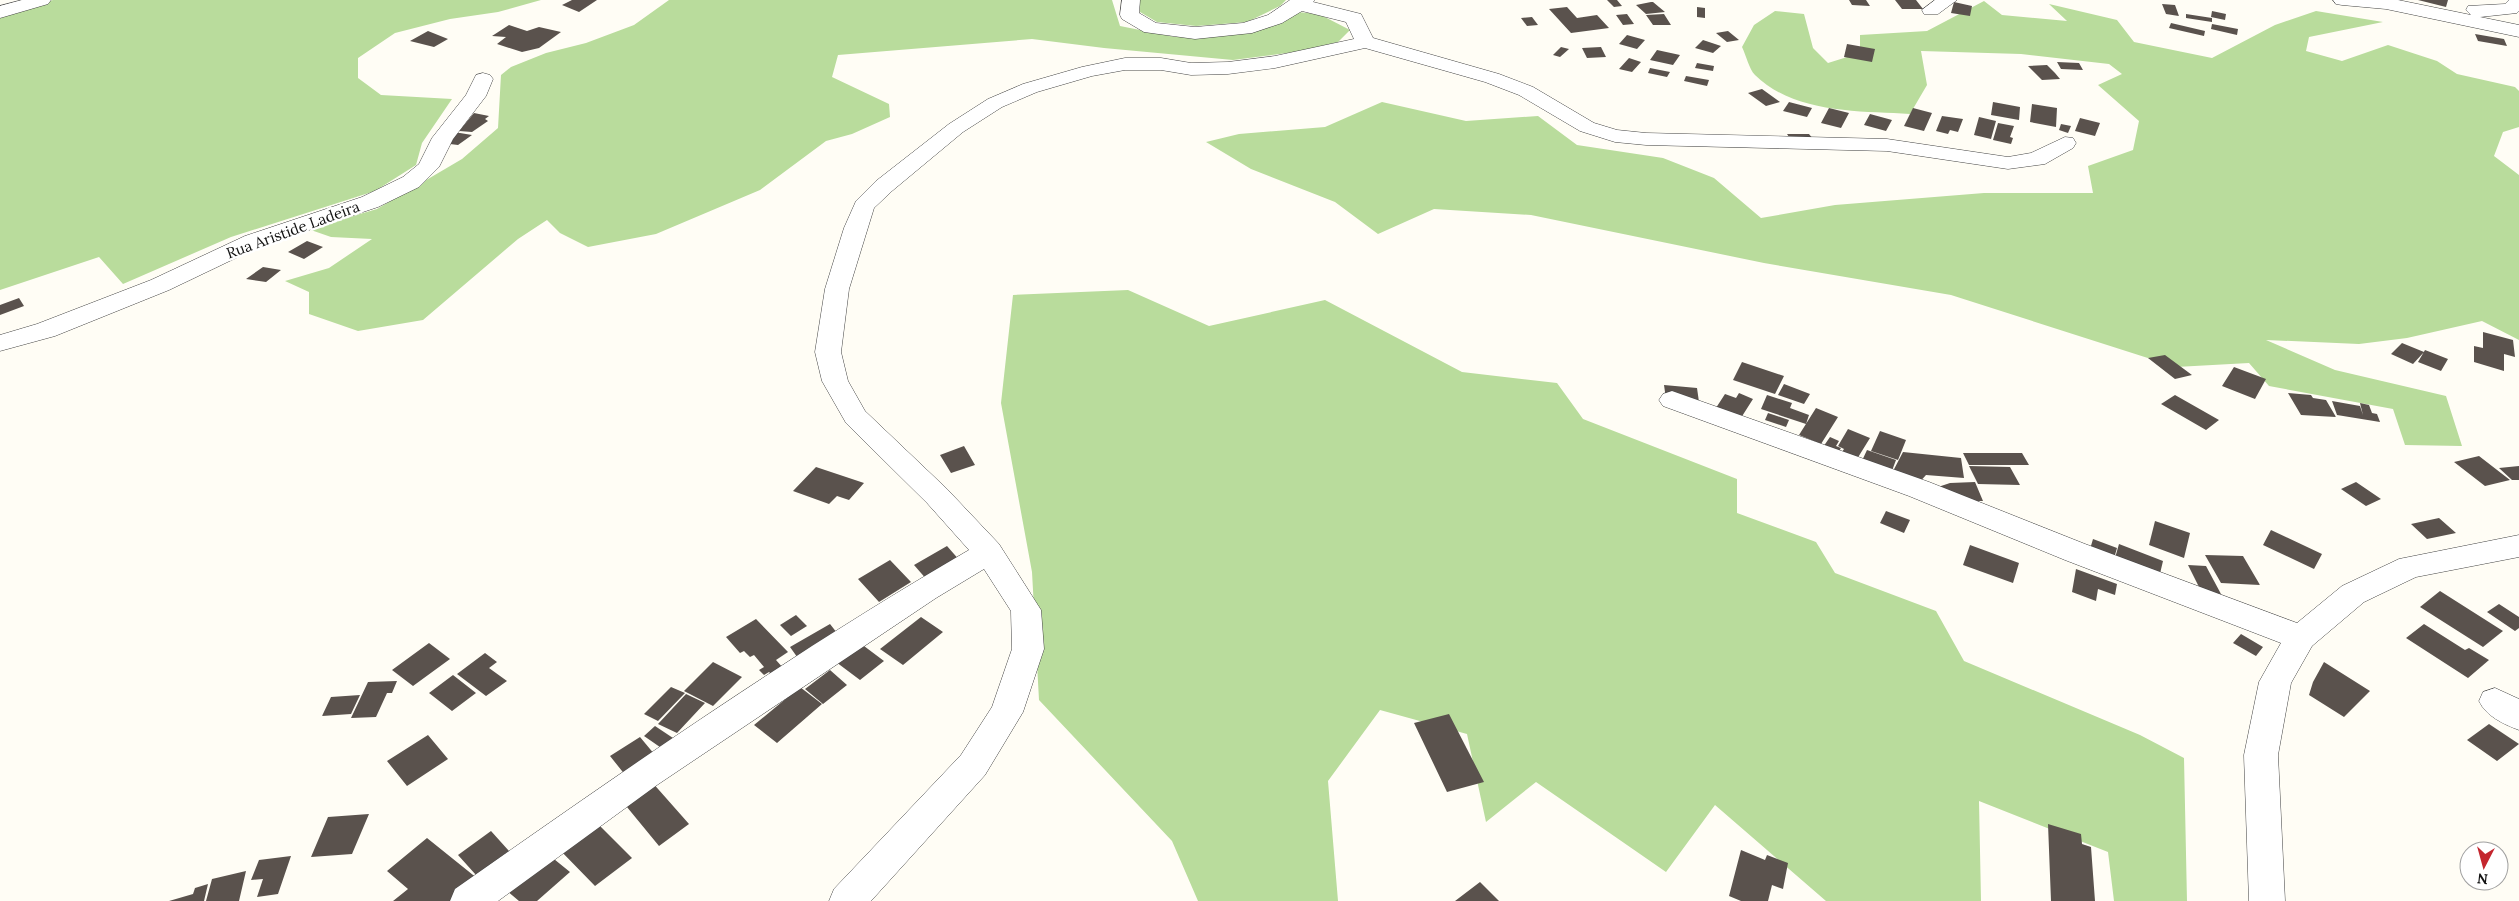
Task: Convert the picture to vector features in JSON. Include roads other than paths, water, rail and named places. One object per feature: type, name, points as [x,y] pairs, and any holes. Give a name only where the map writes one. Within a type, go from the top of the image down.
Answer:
[{"type":"street","points":[[0,12],[42,0]]},
{"type":"street","points":[[1130,0],[1129,15],[1151,28],[1195,33],[1244,29],[1275,18],[1302,2],[1354,18],[1365,42]]},
{"type":"street","points":[[1931,10],[1948,0]]},
{"type":"street","points":[[2342,0],[2386,3],[2465,18],[2519,31]]},
{"type":"street","points":[[2465,18],[2496,17],[2475,10],[2510,9],[2519,1]]},
{"type":"street","points":[[847,901],[973,765],[1006,712],[1028,649],[1026,610],[989,552],[937,496],[855,417],[835,381],[828,352],[837,290],[855,228],[864,206],[884,186],[956,128],[995,103],[1030,88],[1089,71],[1125,64],[1161,64],[1191,69],[1228,68],[1275,62],[1365,42],[1492,78],[1526,91],[1587,127],[1615,136],[1646,139],[1887,144],[2008,164],[2037,159],[2065,142]]},
{"type":"street","name":"Rua Aristide Ladeira","points":[[0,343],[46,330],[160,285],[253,242],[370,202],[411,182],[428,167],[443,138],[476,96],[483,79]]},
{"type":"street","points":[[1672,400],[1919,489],[2075,552],[2302,637]]},
{"type":"street","points":[[2267,901],[2261,755],[2275,682],[2302,637],[2353,594],[2410,567],[2519,546]]},
{"type":"street","points":[[468,901],[645,775],[924,590],[989,552]]}]
